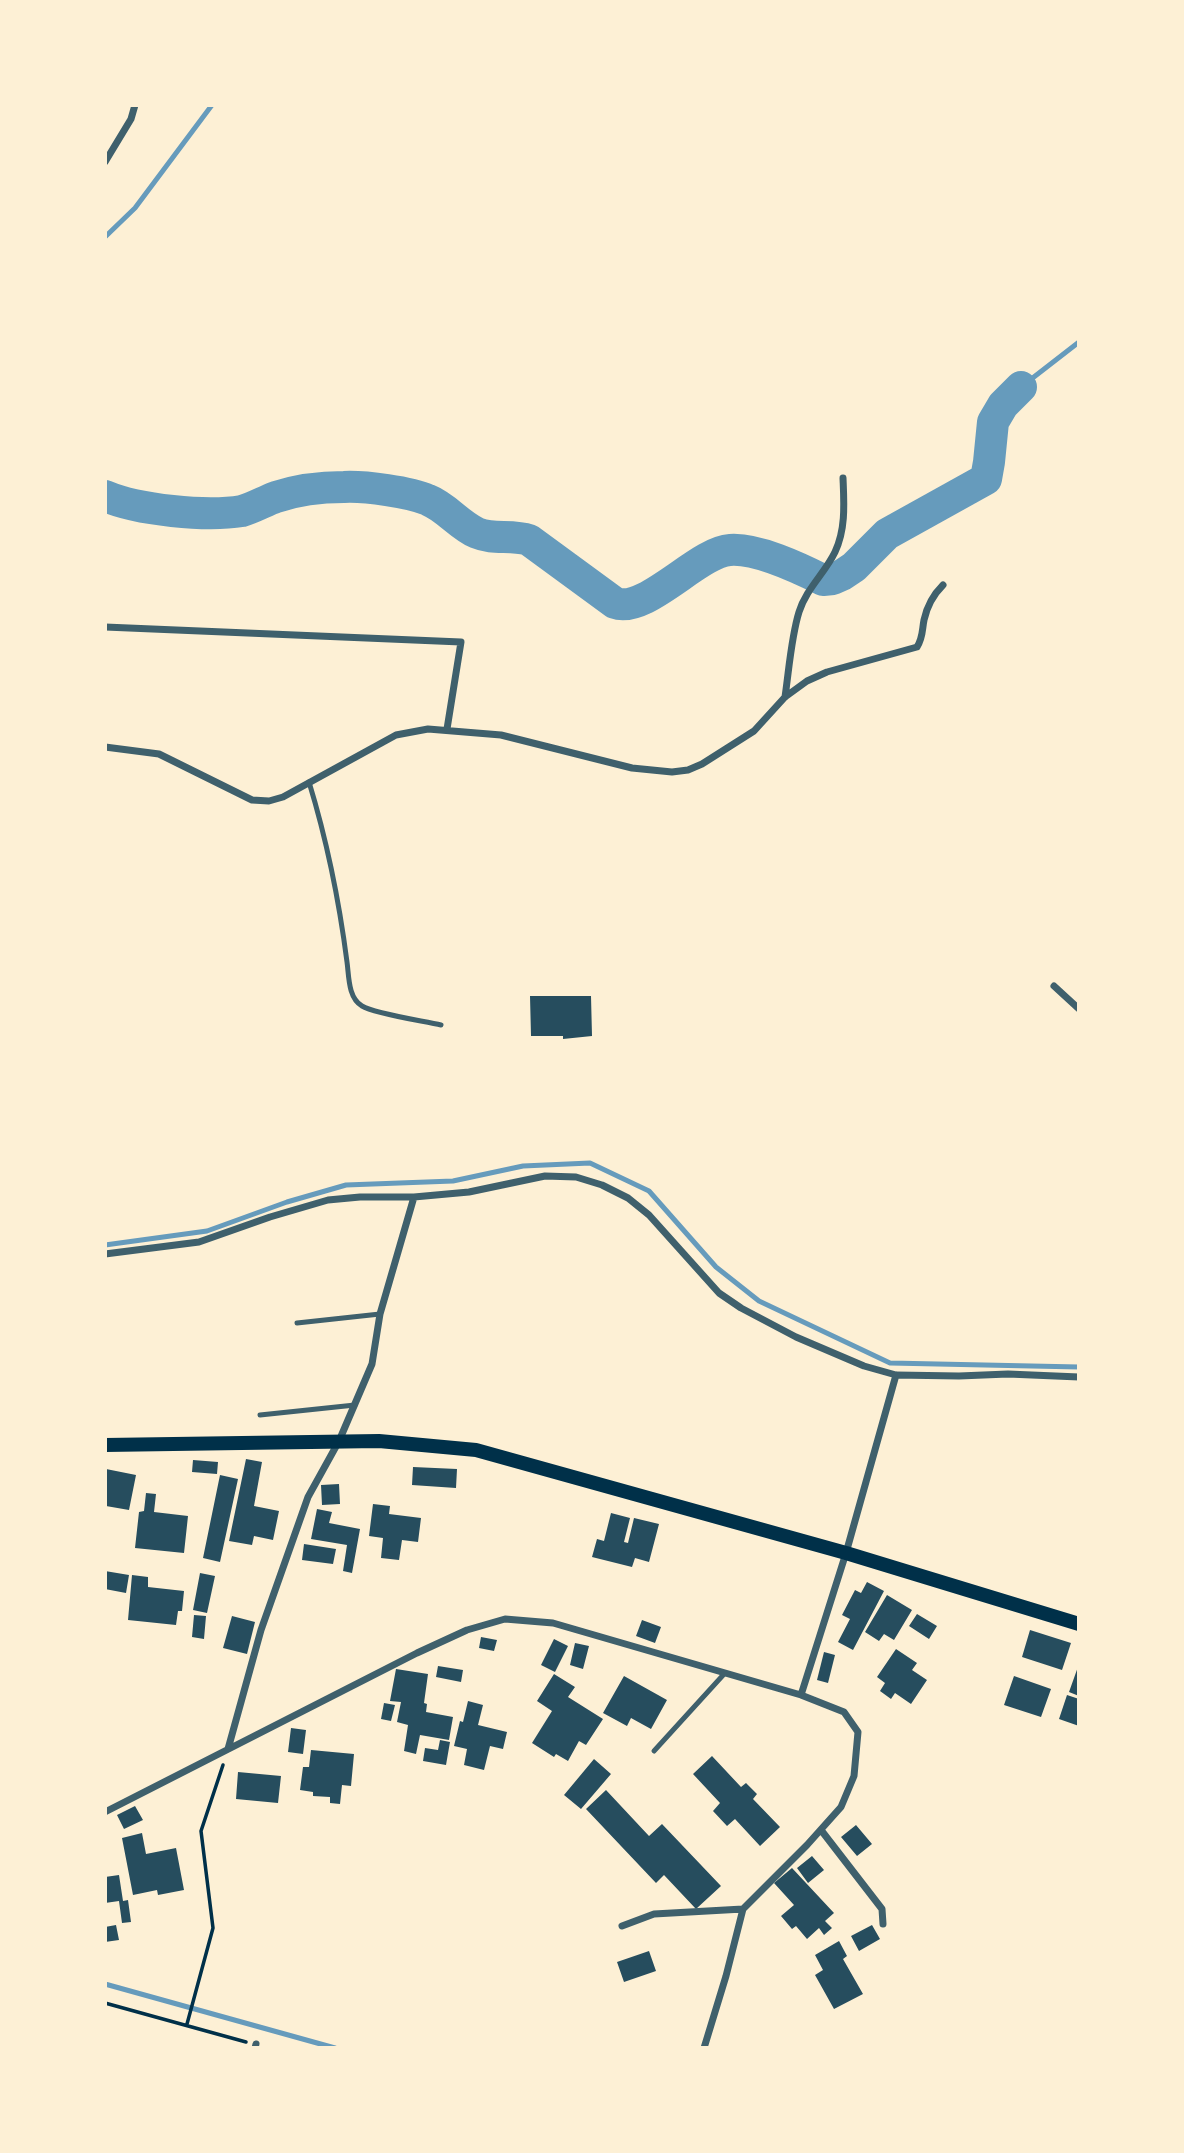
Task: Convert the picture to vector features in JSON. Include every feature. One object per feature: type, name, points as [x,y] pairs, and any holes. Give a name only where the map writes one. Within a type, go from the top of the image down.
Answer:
[{"type":"main road","points":[[105,1445],[339,1441],[415,1443],[477,1450],[846,1553],[1079,1624]]},
{"type":"street","points":[[105,162],[131,118],[135,105]]},
{"type":"street","points":[[785,697],[798,613],[804,598],[834,554],[841,538],[844,522],[843,478]]},
{"type":"street","points":[[105,747],[159,754],[259,802],[283,797],[396,734],[428,729],[501,735],[632,768],[672,772],[688,770],[754,732],[785,697],[807,681],[827,672],[917,647],[932,597],[943,585]]},
{"type":"street","points":[[105,627],[461,642],[447,729]]},
{"type":"street","points":[[1054,986],[1079,1009]]},
{"type":"street","points":[[105,1254],[199,1242],[328,1200],[469,1192],[545,1176],[576,1177],[628,1198],[649,1215],[719,1293],[741,1308],[796,1337],[864,1366],[896,1375],[1008,1374],[1079,1377]]},
{"type":"street","points":[[228,1749],[261,1630],[308,1497],[339,1441],[372,1364],[380,1314],[414,1197]]},
{"type":"street","points":[[801,1695],[846,1553],[896,1375]]},
{"type":"street","points":[[105,1812],[417,1653],[467,1630],[505,1619],[553,1623],[801,1695],[844,1712],[858,1732],[854,1776],[841,1807],[743,1909],[704,2048]]},
{"type":"street","points":[[821,1829],[882,1909],[883,1924]]},
{"type":"street","points":[[622,1926],[654,1914],[743,1909]]},
{"type":"lane","points":[[309,782],[325,835],[342,922],[351,991],[361,1006],[441,1025]]},
{"type":"lane","points":[[297,1323],[380,1314]]},
{"type":"lane","points":[[260,1415],[355,1405]]},
{"type":"lane","points":[[654,1751],[725,1672]]},
{"type":"path","points":[[187,2024],[213,1928],[201,1831],[228,1749]]},
{"type":"path","points":[[105,2003],[187,2024],[255,2046]]},
{"type":"building","points":[[530,996],[591,996],[592,1036],[563,1039],[563,1036],[531,1036]]},
{"type":"building","points":[[246,1459],[262,1462],[254,1506],[279,1511],[273,1540],[254,1536],[252,1545],[229,1541]]},
{"type":"building","points":[[193,1460],[218,1462],[217,1474],[192,1472]]},
{"type":"building","points":[[413,1467],[457,1469],[456,1488],[412,1485]]},
{"type":"building","points":[[106,1469],[136,1475],[129,1510],[106,1506]]},
{"type":"building","points":[[220,1475],[238,1479],[220,1562],[203,1558]]},
{"type":"building","points":[[339,1484],[340,1504],[322,1505],[321,1485]]},
{"type":"building","points":[[146,1493],[156,1494],[154,1512],[188,1516],[184,1553],[135,1548],[139,1512],[144,1511]]},
{"type":"building","points":[[373,1504],[390,1506],[389,1514],[421,1518],[418,1542],[402,1540],[399,1560],[381,1558],[383,1538],[369,1536]]},
{"type":"building","points":[[317,1509],[332,1512],[329,1523],[360,1529],[352,1573],[343,1571],[347,1545],[311,1539]]},
{"type":"building","points":[[611,1513],[630,1518],[624,1542],[628,1543],[634,1518],[659,1524],[649,1562],[635,1558],[632,1567],[592,1557],[597,1539],[604,1541]]},
{"type":"building","points":[[304,1544],[336,1549],[333,1564],[302,1560]]},
{"type":"building","points":[[105,1571],[129,1575],[126,1593],[105,1589]]},
{"type":"building","points":[[200,1573],[215,1576],[207,1613],[193,1610]]},
{"type":"building","points":[[132,1575],[148,1577],[148,1587],[184,1591],[182,1611],[178,1611],[176,1625],[128,1620]]},
{"type":"building","points":[[867,1582],[884,1591],[853,1650],[838,1642],[850,1619],[842,1615],[855,1590],[861,1593]]},
{"type":"building","points":[[887,1595],[912,1610],[894,1640],[884,1634],[879,1641],[865,1632]]},
{"type":"building","points":[[917,1614],[937,1626],[929,1639],[909,1626]]},
{"type":"building","points":[[194,1615],[206,1616],[204,1639],[192,1637]]},
{"type":"building","points":[[232,1616],[255,1622],[247,1654],[223,1648]]},
{"type":"building","points":[[642,1620],[661,1627],[655,1643],[636,1636]]},
{"type":"building","points":[[1030,1630],[1071,1643],[1062,1670],[1022,1657]]},
{"type":"building","points":[[481,1637],[497,1640],[494,1651],[479,1648]]},
{"type":"building","points":[[554,1639],[568,1646],[555,1672],[541,1665]]},
{"type":"building","points":[[575,1643],[589,1646],[583,1669],[570,1665]]},
{"type":"building","points":[[896,1649],[917,1663],[912,1670],[927,1680],[911,1704],[895,1693],[891,1699],[880,1691],[885,1683],[877,1677]]},
{"type":"building","points":[[824,1652],[835,1655],[828,1683],[817,1680]]},
{"type":"building","points":[[1079,1664],[1079,1696],[1069,1692]]},
{"type":"building","points":[[438,1666],[463,1670],[461,1682],[436,1677]]},
{"type":"building","points":[[396,1669],[428,1674],[424,1703],[427,1704],[426,1712],[453,1717],[449,1740],[420,1735],[416,1754],[404,1751],[408,1725],[397,1722],[401,1702],[390,1701]]},
{"type":"building","points":[[554,1674],[575,1687],[568,1697],[603,1719],[586,1745],[579,1741],[568,1761],[556,1754],[554,1757],[532,1743],[552,1711],[537,1701]]},
{"type":"building","points":[[624,1676],[667,1700],[651,1729],[631,1718],[627,1726],[603,1713]]},
{"type":"building","points":[[1014,1676],[1051,1689],[1041,1717],[1004,1705]]},
{"type":"building","points":[[1067,1695],[1079,1699],[1079,1726],[1059,1719]]},
{"type":"building","points":[[468,1701],[483,1705],[478,1725],[507,1732],[503,1749],[490,1746],[484,1770],[464,1765],[467,1749],[454,1746]]},
{"type":"building","points":[[384,1703],[395,1705],[391,1721],[381,1719]]},
{"type":"building","points":[[291,1728],[306,1730],[303,1754],[288,1752]]},
{"type":"building","points":[[440,1740],[450,1742],[446,1765],[423,1761],[425,1748],[438,1750]]},
{"type":"building","points":[[311,1750],[354,1754],[351,1786],[342,1785],[340,1804],[330,1803],[330,1797],[313,1796],[313,1792],[300,1790],[303,1767],[309,1767]]},
{"type":"building","points":[[712,1756],[741,1787],[746,1783],[757,1794],[753,1799],[780,1827],[760,1846],[735,1819],[727,1826],[713,1811],[720,1803],[693,1774]]},
{"type":"building","points":[[594,1759],[611,1774],[581,1809],[564,1795]]},
{"type":"building","points":[[238,1772],[281,1776],[278,1803],[236,1799]]},
{"type":"building","points":[[606,1790],[649,1836],[662,1824],[721,1886],[696,1909],[664,1875],[656,1883],[586,1809]]},
{"type":"building","points":[[135,1806],[143,1820],[124,1829],[117,1815]]},
{"type":"building","points":[[856,1825],[872,1844],[857,1856],[841,1837]]},
{"type":"building","points":[[142,1833],[146,1854],[176,1848],[184,1890],[158,1895],[157,1890],[133,1895],[122,1838]]},
{"type":"building","points":[[812,1856],[824,1870],[808,1883],[797,1868]]},
{"type":"building","points":[[792,1868],[834,1913],[825,1921],[832,1928],[824,1935],[819,1928],[807,1939],[796,1926],[792,1929],[781,1916],[794,1905],[774,1883]]},
{"type":"building","points":[[119,1875],[123,1901],[128,1900],[131,1922],[122,1923],[119,1901],[105,1903],[105,1877]]},
{"type":"building","points":[[116,1925],[119,1940],[105,1942],[105,1927]]},
{"type":"building","points":[[872,1925],[880,1939],[859,1951],[851,1936]]},
{"type":"building","points":[[839,1941],[847,1956],[843,1959],[863,1994],[834,2009],[815,1975],[823,1970],[815,1955]]},
{"type":"building","points":[[649,1951],[656,1971],[624,1982],[617,1962]]},
{"type":"waterway","points":[[105,237],[135,208],[212,105]]},
{"type":"waterway","points":[[1021,387],[1079,342]]},
{"type":"waterway","points":[[105,496],[153,508],[192,513],[227,513],[242,511],[284,495],[318,488],[353,487],[399,492],[435,503],[477,533],[529,540],[615,603],[628,604],[657,592],[717,553],[730,550],[765,555],[823,580],[842,575],[854,567],[887,534],[986,479],[993,422],[1003,405],[1021,387]]},
{"type":"waterway","points":[[105,1245],[207,1231],[287,1202],[346,1185],[453,1181],[523,1166],[590,1163],[649,1191],[716,1267],[759,1301],[890,1363],[1079,1367]]},
{"type":"waterway","points":[[105,1984],[335,2048]]}]
